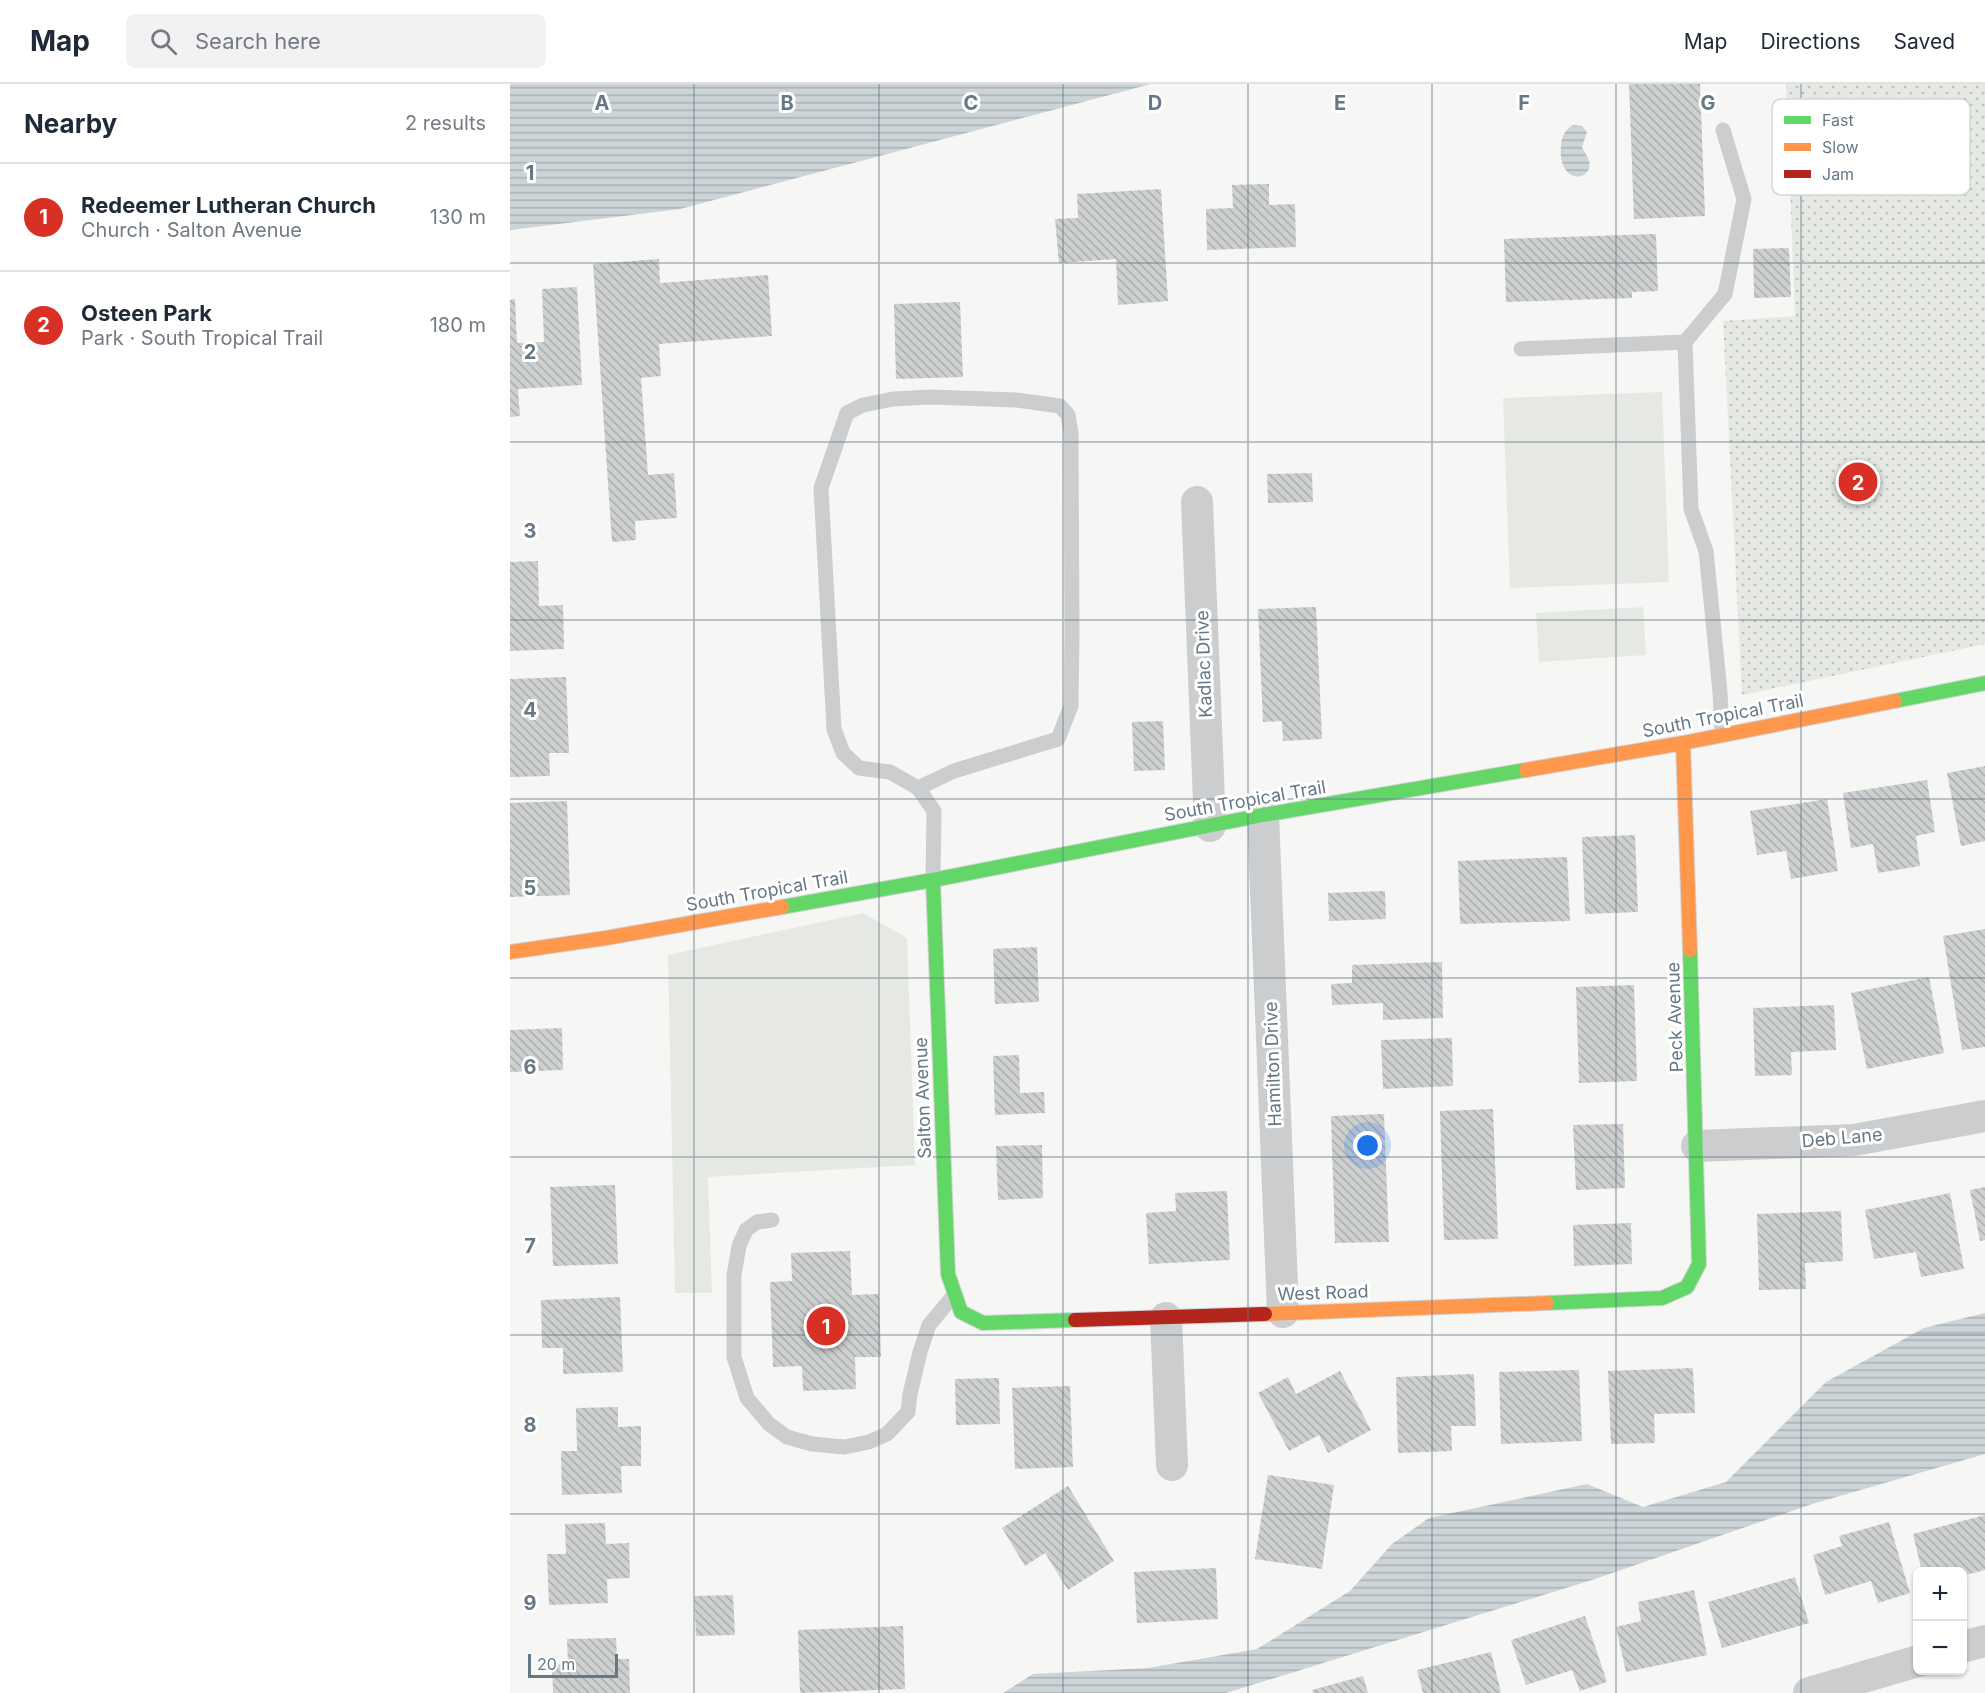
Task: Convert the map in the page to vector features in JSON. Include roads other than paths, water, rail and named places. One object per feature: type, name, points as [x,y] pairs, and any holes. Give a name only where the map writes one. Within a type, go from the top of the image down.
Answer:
[{"type":"street","name":"Kadlac Drive","points":[[1197,502],[1210,826]]},
{"type":"street","name":"South Tropical Trail","points":[[510,952],[606,938],[933,880],[1263,815],[1683,743],[1985,683]]},
{"type":"street","name":"Peck Avenue","points":[[1683,743],[1699,1264],[1688,1287]]},
{"type":"street","name":"Hamilton Drive","points":[[1263,815],[1282,1312]]},
{"type":"street","name":"Salton Avenue","points":[[933,880],[948,1274],[961,1312]]},
{"type":"street","name":"Deb Lane","points":[[1697,1146],[1854,1140],[1985,1116]]},
{"type":"street","name":"West Road","points":[[961,1312],[982,1323],[1166,1318],[1662,1298],[1688,1287]]},
{"type":"street","points":[[1166,1318],[1172,1465]]},
{"type":"street","points":[[1967,1646],[1985,1641]]},
{"type":"street","points":[[1809,1693],[1913,1662]]},
{"type":"lane","points":[[1722,735],[1706,551],[1691,509],[1684,342],[1725,294],[1744,199],[1723,130]]},
{"type":"lane","points":[[1521,349],[1684,342]]},
{"type":"lane","points":[[918,788],[954,771],[1058,740],[1071,706],[1071,433],[1068,415],[1060,406],[1016,400],[930,397],[893,399],[862,405],[847,413],[821,488],[834,729],[843,753],[859,768],[890,772],[918,788],[933,811],[933,880]]},
{"type":"lane","points":[[772,1220],[757,1222],[746,1230],[739,1246],[734,1275],[732,1320],[734,1357],[747,1398],[769,1425],[787,1437],[812,1444],[844,1447],[869,1442],[887,1434],[908,1412],[920,1352],[929,1325],[955,1294]]},
{"type":"place","name":"Osteen Park","points":[[1858,482]]},
{"type":"place","name":"Redeemer Lutheran Church","points":[[826,1326]]}]
